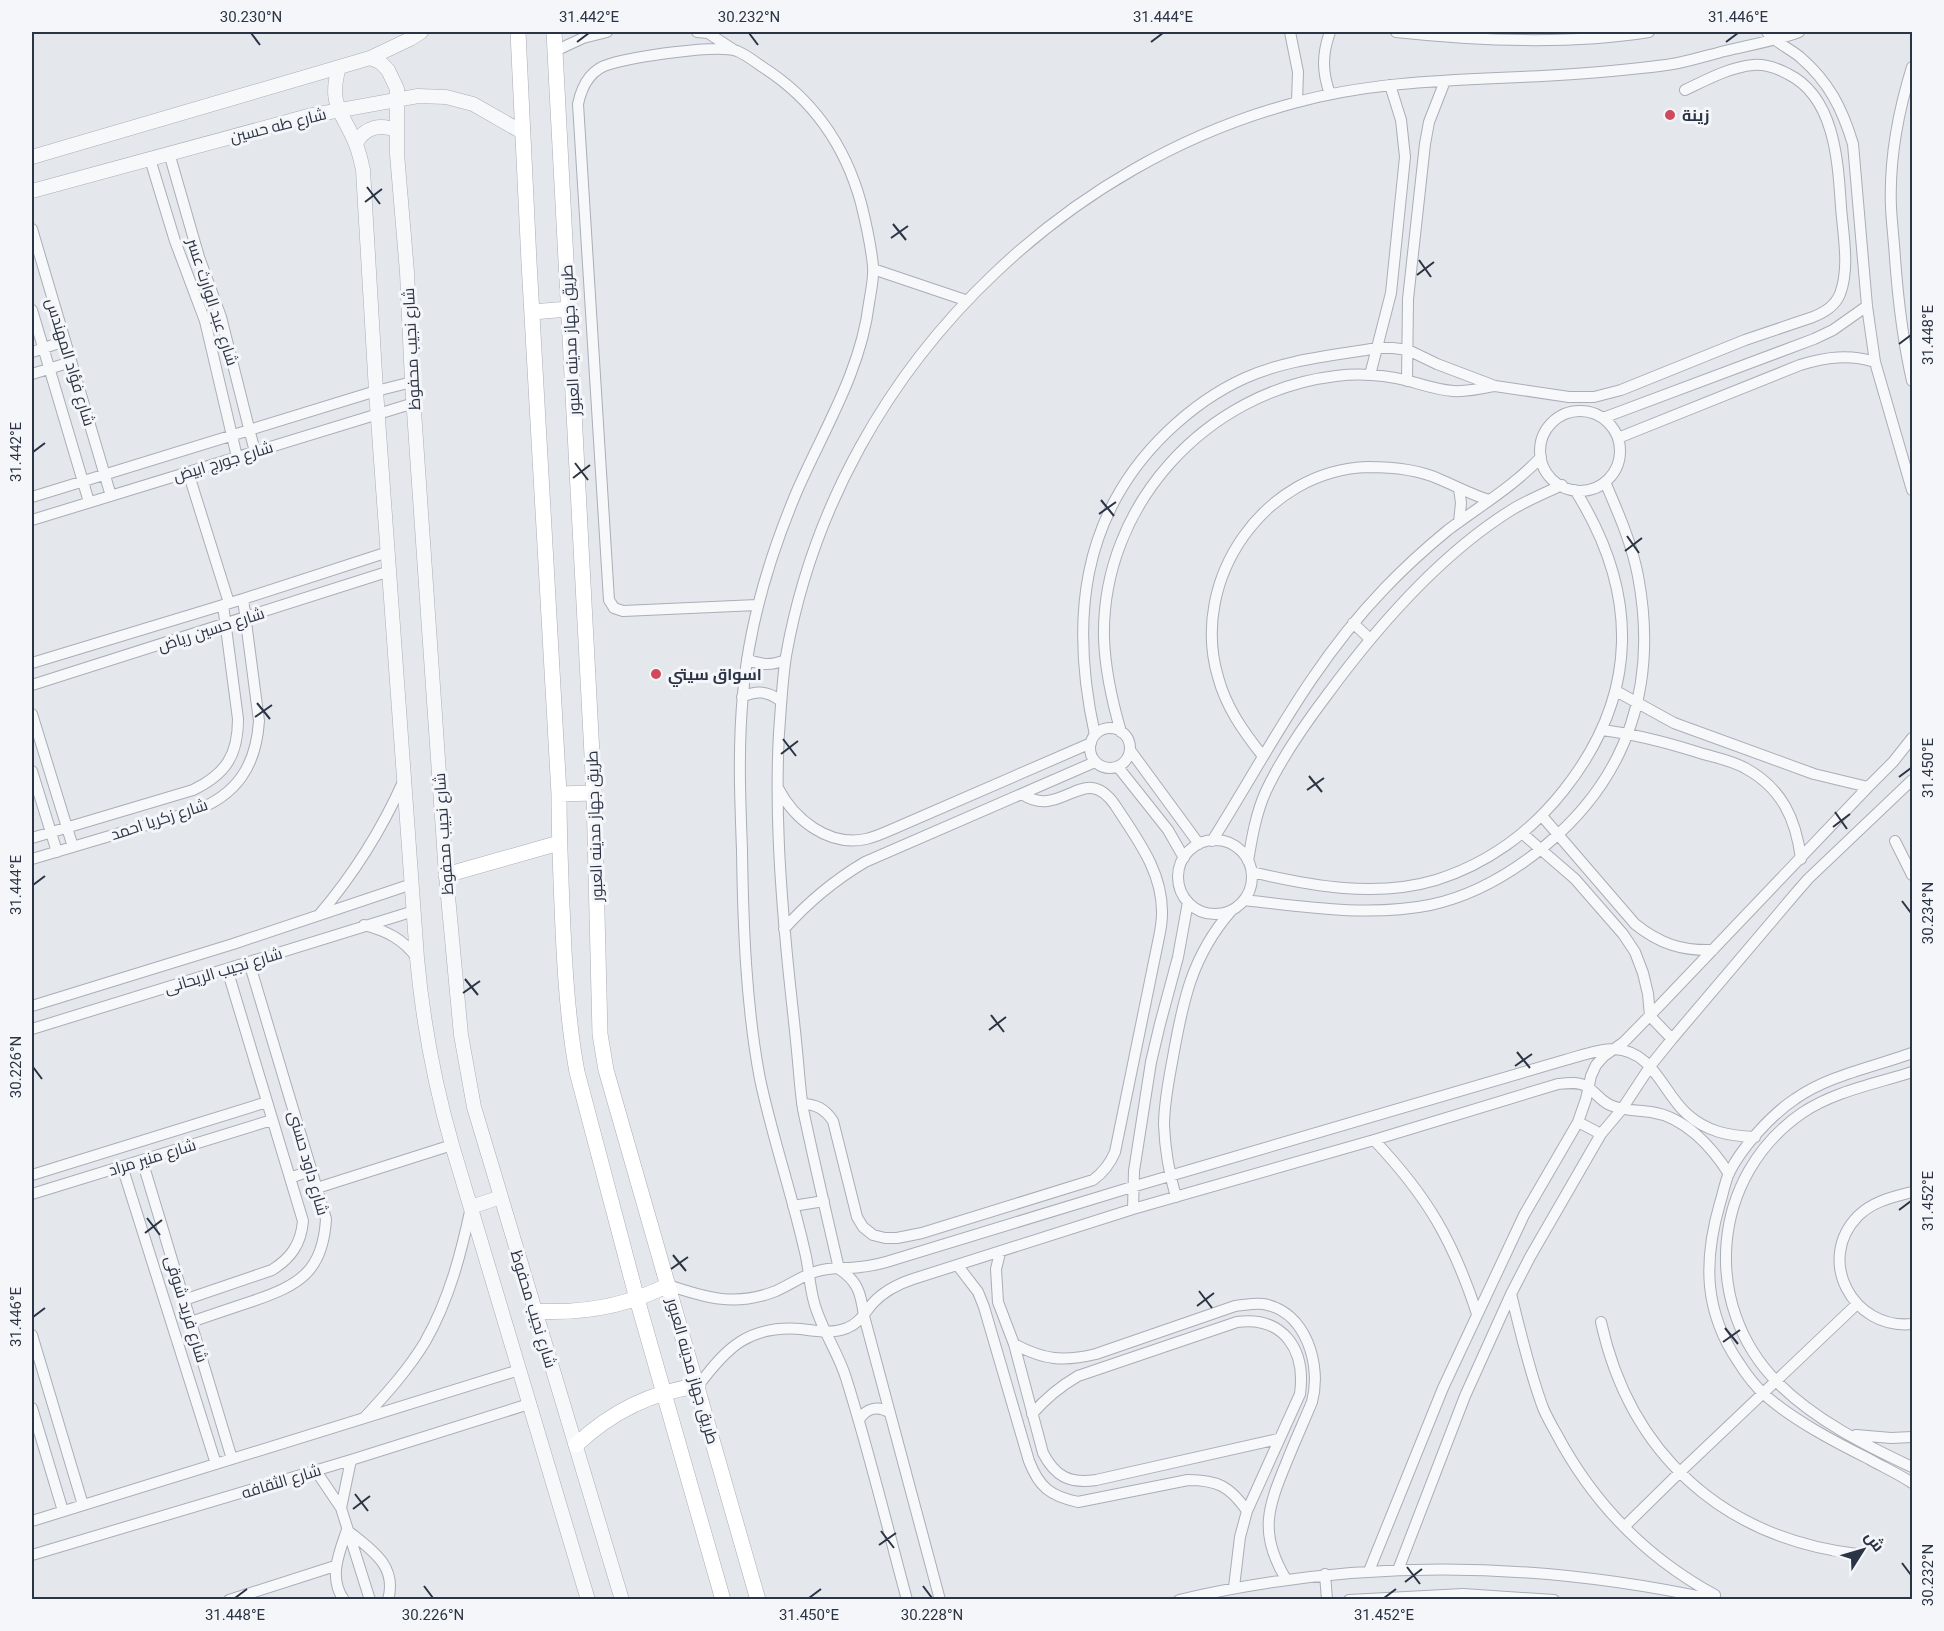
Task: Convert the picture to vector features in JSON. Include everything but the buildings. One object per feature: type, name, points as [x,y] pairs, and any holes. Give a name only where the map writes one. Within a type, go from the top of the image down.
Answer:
[{"type":"main road","name":"طريق جهاز مدينه العبور","points":[[519,32],[522,132],[559,794],[566,1000],[577,1072],[636,1299],[665,1392],[723,1599]]},
{"type":"main road","name":"طريق جهاز مدينه العبور","points":[[554,32],[594,793],[600,1034],[606,1070],[758,1599]]},
{"type":"main road","points":[[532,312],[569,309]]},
{"type":"main road","points":[[559,794],[594,793]]},
{"type":"main road","points":[[446,875],[559,843]]},
{"type":"main road","points":[[534,1311],[579,1312],[601,1309],[636,1299],[668,1285]]},
{"type":"main road","points":[[576,1445],[609,1417],[628,1407],[665,1392],[698,1386]]},
{"type":"street","points":[[32,157],[370,58],[421,32]]},
{"type":"street","points":[[555,51],[583,38],[608,32]]},
{"type":"street","points":[[704,32],[776,75],[793,88],[823,122],[852,176],[861,205],[873,270],[867,323],[862,343],[848,382],[797,492],[757,605],[742,697],[740,785],[747,974],[760,1078],[810,1273],[814,1303],[844,1370],[907,1599]]},
{"type":"street","points":[[1290,32],[1298,72],[1297,102]]},
{"type":"street","points":[[1330,32],[1323,57],[1323,69],[1330,94]]},
{"type":"street","points":[[1396,32],[1455,38],[1572,39],[1615,37],[1649,32]]},
{"type":"street","points":[[1767,32],[1775,41],[1798,55],[1817,73],[1833,94],[1846,118],[1853,144],[1867,306],[1875,362],[1912,490]]},
{"type":"street","points":[[940,1599],[864,1316],[861,1295],[849,1275],[839,1269],[802,1104],[784,929],[777,785],[785,660],[794,618],[819,536],[854,457],[899,383],[925,348],[965,300],[1009,259],[1083,200],[1165,152],[1208,132],[1252,116],[1330,94],[1390,84],[1607,72],[1680,62],[1775,41],[1799,32]]},
{"type":"street","points":[[735,50],[685,51],[613,63],[599,68],[588,78],[580,91],[578,121],[609,600],[614,608],[622,611],[757,605]]},
{"type":"street","name":"شارع نجيب محفوظ","points":[[370,58],[380,62],[388,69],[397,89],[397,154],[407,272],[412,382],[446,875],[461,1035],[474,1107],[622,1599]]},
{"type":"street","points":[[1130,750],[1124,763],[1108,768],[1095,762],[1090,749],[1093,739],[1084,668],[1083,634],[1084,600],[1095,547],[1109,513],[1138,465],[1156,443],[1199,404],[1224,388],[1279,364],[1377,348],[1408,350],[1437,364],[1495,386],[1569,397],[1606,395],[1745,340],[1813,317],[1833,305],[1843,283],[1840,185],[1834,144],[1819,104],[1808,89],[1794,77],[1766,65],[1741,67],[1685,90]]},
{"type":"street","name":"شارع نجيب محفوظ","points":[[339,67],[334,96],[338,110],[356,143],[363,170],[376,391],[421,1006],[439,1099],[588,1599]]},
{"type":"street","points":[[1912,67],[1897,129],[1892,168],[1891,207],[1898,302],[1912,381]]},
{"type":"street","points":[[1407,381],[1408,299],[1425,144],[1429,122],[1445,81]]},
{"type":"street","points":[[1370,375],[1391,293],[1405,157],[1401,120],[1390,84]]},
{"type":"street","name":"شارع طه حسين","points":[[32,190],[308,116],[418,96],[446,97],[473,104],[522,132]]},
{"type":"street","points":[[356,143],[363,133],[373,127],[385,126],[397,131]]},
{"type":"street","name":"شارع عبد الوارث عسر","points":[[168,153],[199,257],[220,317],[255,452]]},
{"type":"street","name":"شارع عبد الوارث عسر","points":[[150,159],[175,241],[205,321],[237,457]]},
{"type":"street","name":"شارع فؤاد المهندس","points":[[32,229],[111,496]]},
{"type":"street","points":[[873,270],[965,300]]},
{"type":"street","points":[[1603,418],[1814,339],[1833,330],[1867,306]]},
{"type":"street","name":"شارع فؤاد المهندس","points":[[32,309],[89,502]]},
{"type":"street","points":[[32,352],[65,341]]},
{"type":"street","points":[[1618,438],[1800,365],[1839,357],[1859,357],[1875,362]]},
{"type":"street","points":[[32,374],[71,362]]},
{"type":"street","points":[[1121,732],[1106,669],[1104,636],[1106,604],[1112,572],[1129,523],[1157,478],[1174,458],[1214,423],[1236,408],[1260,396],[1311,380],[1370,375],[1453,391],[1474,391],[1495,386]]},
{"type":"street","name":"شارع جورج ابيض","points":[[32,498],[376,391],[412,382]]},
{"type":"street","name":"شارع جورج ابيض","points":[[32,520],[414,403]]},
{"type":"street","points":[[1584,411],[1594,413],[1610,423],[1618,438],[1619,462],[1611,476],[1605,482],[1588,490],[1575,490],[1562,485],[1548,473],[1541,457],[1543,436],[1548,427],[1564,414],[1584,411]]},
{"type":"street","points":[[1212,840],[1262,755],[1324,660],[1353,623],[1385,588],[1448,531],[1515,482],[1541,457]]},
{"type":"street","points":[[1262,755],[1236,720],[1225,698],[1217,675],[1212,627],[1214,603],[1220,579],[1242,536],[1258,518],[1276,501],[1296,488],[1341,471],[1365,467],[1398,469],[1437,478],[1489,500]]},
{"type":"street","name":"شارع زكريا احمد","points":[[32,838],[193,790],[209,782],[223,770],[233,754],[238,737],[238,718],[225,624],[226,604],[188,472]]},
{"type":"street","points":[[1244,900],[1368,910],[1400,910],[1431,905],[1462,896],[1518,867],[1558,834],[1580,812],[1599,789],[1615,763],[1628,734],[1638,705],[1644,640],[1643,607],[1638,574],[1629,543],[1605,482]]},
{"type":"street","points":[[1248,861],[1253,832],[1266,790],[1314,712],[1370,639],[1401,605],[1462,547],[1513,509],[1562,485]]},
{"type":"street","points":[[1459,488],[1461,503],[1459,522]]},
{"type":"street","points":[[1252,872],[1330,887],[1369,889],[1403,887],[1435,880],[1467,868],[1523,834],[1542,816],[1576,775],[1602,730],[1616,691],[1622,640],[1617,587],[1610,561],[1601,537],[1575,490]]},
{"type":"street","points":[[1448,531],[1462,547]]},
{"type":"street","name":"شارع حسين رياض","points":[[32,663],[388,552]]},
{"type":"street","name":"شارع حسين رياض","points":[[32,685],[390,571]]},
{"type":"street","name":"شارع زكريا احمد","points":[[32,860],[208,805],[223,796],[241,778],[254,755],[259,721],[243,599]]},
{"type":"street","points":[[1353,623],[1370,639]]},
{"type":"street","points":[[747,659],[766,665],[785,660]]},
{"type":"street","points":[[1616,691],[1674,723],[1797,768],[1841,782],[1868,787]]},
{"type":"street","points":[[742,697],[758,692],[774,696],[781,701]]},
{"type":"street","points":[[32,714],[74,847]]},
{"type":"street","points":[[777,785],[791,809],[812,827],[828,835],[865,840],[893,830],[1093,739],[1108,728],[1115,729],[1126,736],[1130,750],[1199,844]]},
{"type":"street","points":[[1602,730],[1671,744],[1744,767],[1763,779],[1779,795],[1791,815],[1798,836],[1801,859]]},
{"type":"street","points":[[1369,1571],[1443,1388],[1524,1215],[1578,1122],[1596,1065],[1650,1016],[1895,760],[1912,738]]},
{"type":"street","points":[[784,929],[813,898],[864,862],[1095,762]]},
{"type":"street","points":[[1118,766],[1168,830],[1184,858]]},
{"type":"street","points":[[32,771],[57,852]]},
{"type":"street","points":[[318,916],[339,891],[376,837],[404,779]]},
{"type":"street","points":[[1398,1570],[1465,1396],[1510,1294],[1601,1134],[1622,1109],[1651,1065],[1672,1039],[1808,879],[1912,780]]},
{"type":"street","points":[[802,1104],[820,1107],[833,1121],[857,1216],[873,1235],[885,1238],[922,1233],[1093,1180],[1103,1173],[1115,1152],[1158,942],[1162,916],[1160,889],[1151,863],[1110,796],[1102,790],[1093,787],[1084,788],[1050,802],[1040,802],[1022,794]]},
{"type":"street","points":[[1542,816],[1635,924],[1663,943],[1696,951],[1713,950]]},
{"type":"street","points":[[1523,834],[1575,879],[1623,934],[1635,952],[1643,973],[1650,1016],[1672,1039]]},
{"type":"street","points":[[1176,1197],[1165,1142],[1165,1106],[1178,1028],[1195,967],[1205,946],[1217,927],[1244,900],[1252,884],[1252,872],[1248,861],[1239,849],[1219,840],[1199,844],[1184,858],[1180,866],[1179,885],[1188,902],[1204,912],[1222,914],[1232,910]]},
{"type":"street","points":[[1895,841],[1912,875]]},
{"type":"street","name":"شارع نجيب الريحانى","points":[[32,1006],[412,884]]},
{"type":"street","points":[[1133,1209],[1132,1187],[1151,1062],[1178,957],[1188,902]]},
{"type":"street","name":"شارع نجيب الريحانى","points":[[32,1029],[414,911]]},
{"type":"street","points":[[364,925],[390,933],[400,939],[417,958]]},
{"type":"street","name":"شارع داود حسنى","points":[[191,1322],[282,1291],[297,1282],[320,1254],[325,1237],[326,1219],[249,962]]},
{"type":"street","name":"شارع داود حسنى","points":[[184,1300],[272,1270],[283,1264],[298,1244],[303,1221],[226,969]]},
{"type":"street","points":[[123,978],[129,999]]},
{"type":"street","points":[[668,1285],[703,1297],[722,1300],[760,1297],[810,1273],[824,1269],[858,1268],[896,1259],[1565,1060],[1613,1049],[1633,1054],[1651,1065],[1675,1101],[1695,1121],[1720,1134],[1755,1137]]},
{"type":"street","points":[[1912,1053],[1815,1087],[1787,1105],[1755,1137],[1729,1174],[1712,1230],[1709,1276],[1713,1312],[1721,1332],[1734,1356],[1764,1394],[1827,1436],[1912,1483]]},
{"type":"street","points":[[1912,1072],[1848,1091],[1818,1103],[1782,1129],[1753,1163],[1738,1192],[1726,1239],[1726,1271],[1736,1319],[1758,1359],[1776,1381],[1816,1414],[1912,1467]]},
{"type":"street","points":[[698,1386],[727,1351],[745,1339],[764,1331],[786,1328],[838,1331],[850,1327],[864,1316],[872,1304],[893,1287],[913,1279],[1133,1209],[1374,1140],[1558,1084],[1578,1084],[1588,1087],[1603,1101],[1622,1109],[1654,1112],[1686,1127],[1706,1143],[1729,1174]]},
{"type":"street","name":"شارع منير مراد","points":[[32,1175],[267,1102]]},
{"type":"street","name":"شارع منير مراد","points":[[32,1194],[272,1120]]},
{"type":"street","points":[[1578,1122],[1601,1134]]},
{"type":"street","points":[[1374,1140],[1402,1170],[1437,1220],[1464,1275],[1477,1314]]},
{"type":"street","points":[[317,1188],[452,1145]]},
{"type":"street","name":"شارع فريد شوقى","points":[[142,1160],[232,1459]]},
{"type":"street","name":"شارع فريد شوقى","points":[[122,1166],[216,1464]]},
{"type":"street","points":[[290,1178],[312,1170]]},
{"type":"street","points":[[1912,1192],[1885,1199],[1866,1209],[1858,1216],[1846,1234],[1840,1255],[1842,1276],[1850,1296],[1857,1304],[1878,1319],[1891,1323],[1912,1324]]},
{"type":"street","points":[[364,1418],[397,1382],[425,1341],[447,1297],[471,1207],[501,1197]]},
{"type":"street","points":[[793,1206],[824,1201]]},
{"type":"street","points":[[999,1253],[996,1277],[998,1302],[1014,1344],[1043,1453],[1058,1474],[1070,1480],[1083,1482],[1278,1439]]},
{"type":"street","points":[[958,1266],[974,1285],[984,1307],[1029,1461],[1035,1477],[1046,1490],[1061,1498],[1078,1502],[1188,1480],[1206,1480],[1224,1486],[1238,1498],[1247,1511]]},
{"type":"street","points":[[1510,1294],[1542,1405],[1569,1457],[1601,1503],[1642,1545],[1686,1579],[1723,1599]]},
{"type":"street","points":[[1014,1344],[1033,1354],[1054,1359],[1075,1359],[1096,1354],[1235,1306],[1264,1304],[1278,1309],[1290,1318],[1301,1330],[1309,1344],[1314,1359],[1316,1388],[1270,1508],[1268,1527],[1271,1545],[1286,1579]]},
{"type":"street","points":[[1624,1527],[1857,1304]]},
{"type":"street","points":[[1032,1414],[1060,1386],[1078,1376],[1225,1326],[1250,1320],[1263,1322],[1275,1327],[1287,1337],[1300,1363],[1302,1378],[1300,1394],[1247,1511],[1240,1537],[1234,1587]]},
{"type":"street","points":[[1601,1322],[1612,1364],[1629,1403],[1652,1439],[1696,1487],[1732,1513],[1771,1533],[1813,1547],[1857,1554]]},
{"type":"street","points":[[32,1335],[84,1505]]},
{"type":"street","points":[[32,1521],[519,1370]]},
{"type":"street","name":"شارع الثقافه","points":[[32,1555],[316,1471],[529,1404]]},
{"type":"street","points":[[32,1408],[63,1511]]},
{"type":"street","points":[[858,1420],[864,1413],[873,1409],[882,1409],[890,1413]]},
{"type":"street","points":[[1851,1435],[1912,1437]]},
{"type":"street","points":[[341,1508],[351,1460]]},
{"type":"street","points":[[316,1471],[341,1508],[370,1599]]},
{"type":"street","points":[[344,1599],[336,1582],[336,1566],[347,1530]]},
{"type":"street","points":[[347,1530],[379,1558],[390,1574],[388,1599]]},
{"type":"street","points":[[230,1599],[336,1566]]},
{"type":"street","points":[[1179,1599],[1234,1587],[1325,1574],[1462,1569],[1549,1573],[1664,1588],[1716,1599]]},
{"type":"street","points":[[1325,1574],[1327,1599]]},
{"type":"street","points":[[1349,1599],[1463,1594],[1554,1599]]},
{"type":"place","name":"زينة","points":[[1670,115]]},
{"type":"place","name":"اسواق سيتي","points":[[656,674]]}]
